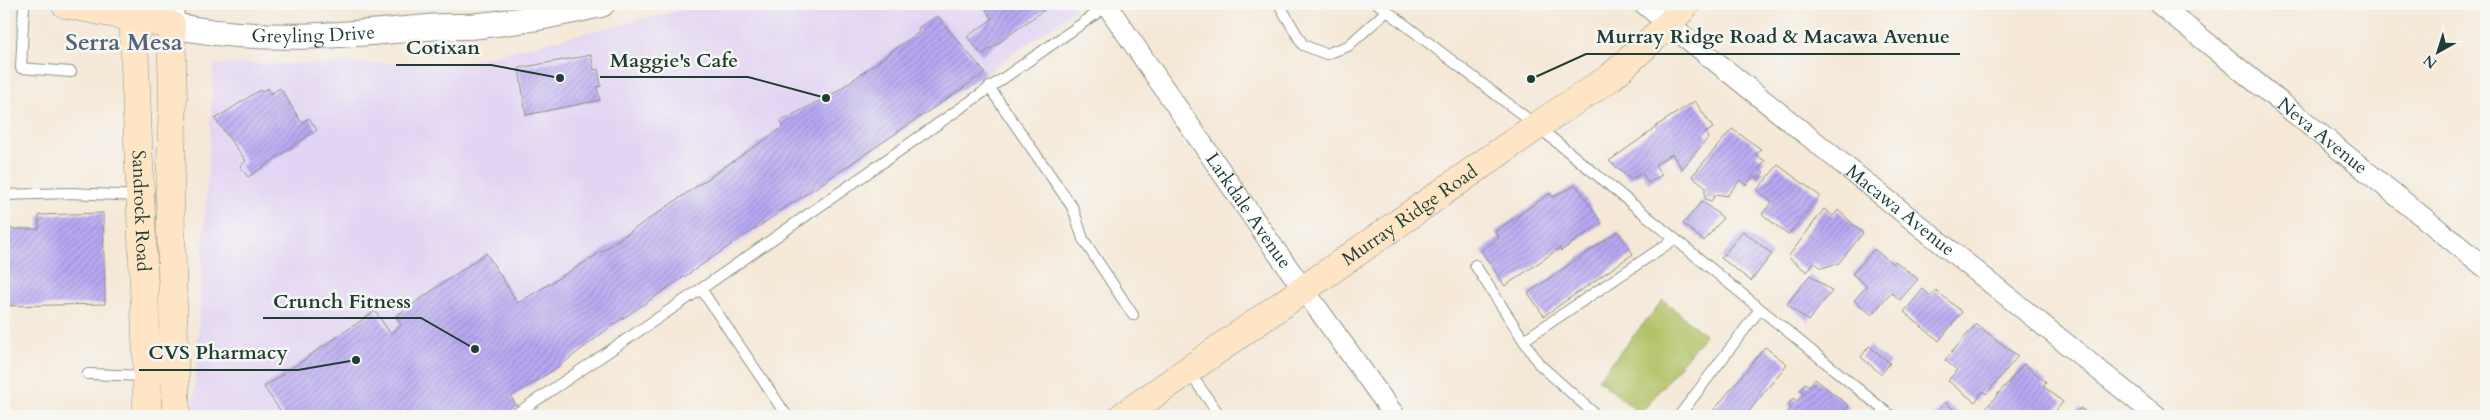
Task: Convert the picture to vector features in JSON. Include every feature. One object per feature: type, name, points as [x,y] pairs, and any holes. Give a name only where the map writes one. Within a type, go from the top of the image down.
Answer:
[{"type":"main road","points":[[65,4],[171,14]]},
{"type":"main road","name":"Sandrock Road","points":[[133,10],[141,196],[161,377],[176,416]]},
{"type":"main road","name":"Sandrock Road","points":[[147,416],[161,377],[173,96],[171,14]]},
{"type":"main road","name":"Murray Ridge Road","points":[[1123,416],[1306,290],[1537,126],[1611,77],[1677,14]]},
{"type":"street","name":"Greyling Drive","points":[[171,14],[219,34],[344,34],[489,25],[522,21],[577,7],[602,4]]},
{"type":"street","name":"Larkdale Avenue","points":[[1108,4],[1276,251],[1306,290],[1395,416]]},
{"type":"street","name":"Macawa Avenue","points":[[1644,4],[1677,14],[2156,416]]},
{"type":"street","name":"Neva Avenue","points":[[2159,4],[2486,268]]},
{"type":"lane","points":[[24,4],[21,68],[71,72]]},
{"type":"lane","points":[[513,416],[701,289],[1108,4]]},
{"type":"lane","points":[[1279,4],[1303,44],[1326,54],[1348,46],[1387,11]]},
{"type":"lane","points":[[1378,4],[1537,126],[1891,416]]},
{"type":"lane","points":[[989,87],[1073,208],[1083,239],[1132,315]]},
{"type":"lane","points":[[4,194],[69,193],[141,196]]},
{"type":"lane","points":[[1524,340],[1675,239]]},
{"type":"lane","points":[[1475,265],[1539,364],[1597,416]]},
{"type":"lane","points":[[701,289],[787,416]]},
{"type":"lane","points":[[1679,416],[1760,309]]},
{"type":"lane","points":[[1188,370],[1220,416]]},
{"type":"lane","points":[[88,374],[161,377]]},
{"type":"shaded area","points":[[706,4],[1071,4],[1076,10],[871,154],[487,416],[193,416],[214,64],[461,63]]},
{"type":"green space","points":[[1663,300],[1705,335],[1640,414],[1598,379]]},
{"type":"building","points":[[990,4],[1052,4],[982,55],[967,37],[992,19],[985,8]]},
{"type":"building","points":[[937,16],[985,73],[610,327],[561,365],[511,397],[518,408],[505,416],[284,416],[264,387],[375,311],[390,333],[401,325],[396,316],[486,253],[518,303],[595,256],[783,127],[781,121],[836,92],[919,32],[918,28]]},
{"type":"building","points":[[591,55],[594,70],[598,69],[601,86],[597,87],[600,100],[526,115],[519,68]]},
{"type":"building","points":[[268,88],[271,94],[280,88],[302,123],[309,118],[317,130],[248,177],[240,166],[246,161],[215,119],[260,90],[261,92]]},
{"type":"building","points":[[1695,101],[1713,128],[1705,133],[1708,138],[1682,169],[1672,154],[1655,165],[1662,175],[1648,183],[1642,173],[1630,179],[1609,161],[1656,126]]},
{"type":"building","points":[[1732,129],[1761,149],[1756,155],[1765,161],[1759,169],[1764,172],[1758,179],[1754,175],[1746,185],[1740,180],[1727,196],[1716,194],[1711,201],[1705,199],[1705,186],[1692,176]]},
{"type":"building","points":[[1778,165],[1820,196],[1788,235],[1762,214],[1772,202],[1757,190]]},
{"type":"building","points":[[1576,185],[1602,223],[1561,251],[1560,248],[1505,286],[1481,251],[1499,238],[1495,232],[1550,193],[1553,197]]},
{"type":"building","points":[[1702,201],[1723,218],[1704,241],[1683,224]]},
{"type":"building","points":[[1824,209],[1833,216],[1838,210],[1863,233],[1839,263],[1821,268],[1814,262],[1807,272],[1788,257]]},
{"type":"building","points":[[103,213],[105,304],[4,306],[4,229],[39,229],[39,215]]},
{"type":"building","points":[[1618,231],[1633,254],[1544,316],[1528,293]]},
{"type":"building","points":[[1743,231],[1772,254],[1751,281],[1721,258]]},
{"type":"building","points":[[1874,249],[1893,264],[1895,261],[1918,279],[1900,300],[1891,292],[1872,315],[1854,300],[1867,286],[1852,274]]},
{"type":"building","points":[[1810,275],[1832,291],[1808,321],[1787,304]]},
{"type":"building","points":[[1923,289],[1931,296],[1936,290],[1962,312],[1939,341],[1904,312]]},
{"type":"building","points":[[1976,324],[2018,356],[1986,394],[1983,391],[1975,402],[1948,381],[1957,370],[1945,360]]},
{"type":"building","points":[[1869,346],[1890,363],[1881,374],[1861,357]]},
{"type":"building","points":[[1765,347],[1787,364],[1745,416],[1709,416]]},
{"type":"building","points":[[2024,364],[2046,382],[2043,386],[2063,402],[2051,416],[1996,416],[1986,408]]},
{"type":"building","points":[[1815,379],[1849,406],[1841,416],[1785,416],[1791,408],[1788,405],[1793,398],[1797,401],[1804,392],[1800,390],[1805,383],[1809,386]]},
{"type":"building","points":[[1945,402],[1962,416],[1934,416]]},
{"type":"building","points":[[2080,408],[2090,415],[2094,416],[2073,416]]},
{"type":"place","name":"Cotixan","points":[[560,78]]},
{"type":"place","name":"Murray Ridge Road & Macawa Avenue","points":[[1531,79]]},
{"type":"place","name":"Maggie's Cafe","points":[[826,98]]},
{"type":"place","name":"Crunch Fitness","points":[[475,349]]},
{"type":"place","name":"CVS Pharmacy","points":[[356,360]]},
{"type":"district","name":"Serra Mesa","points":[[124,42]]}]
